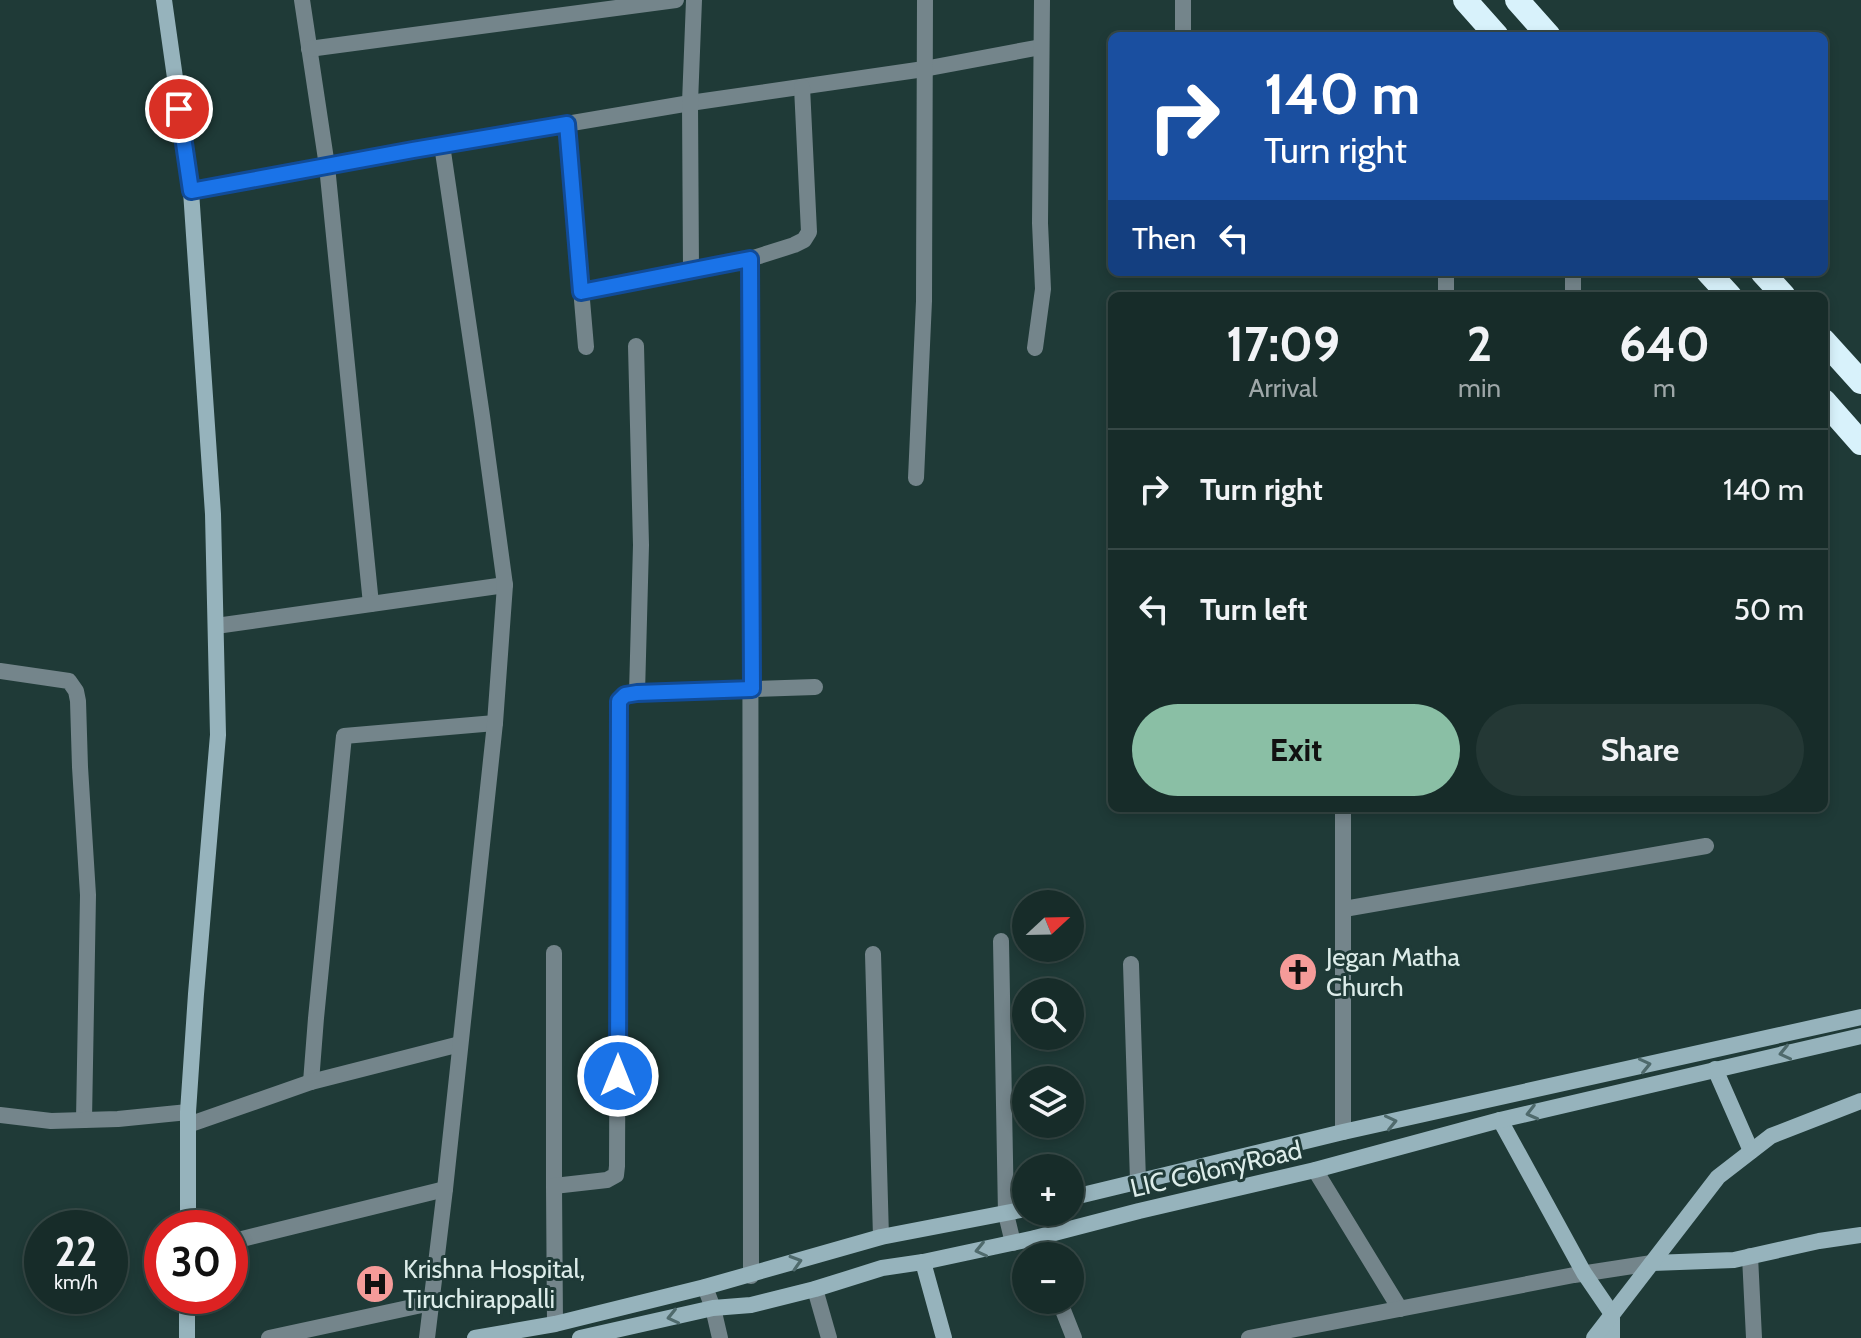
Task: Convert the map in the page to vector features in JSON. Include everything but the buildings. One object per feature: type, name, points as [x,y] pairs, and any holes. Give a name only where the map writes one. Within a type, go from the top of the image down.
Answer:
[{"type":"highway","points":[[1465,0],[1493,32]]},
{"type":"highway","points":[[1517,0],[1545,32]]},
{"type":"highway","points":[[1712,276],[1726,292]]},
{"type":"highway","points":[[1766,276],[1780,292]]},
{"type":"highway","points":[[1828,345],[1861,382]]},
{"type":"highway","points":[[1828,406],[1861,443]]},
{"type":"main road","points":[[164,0],[191,191],[213,514],[216,626],[218,735],[188,1118],[188,1210]]},
{"type":"main road","name":"LIC ColonyRoad","points":[[1084,1194],[1343,1132],[1861,1017]]},
{"type":"main road","name":"LIC ColonyRoad","points":[[1017,1242],[1315,1170],[1500,1120],[1861,1036]]},
{"type":"main road","points":[[1715,1069],[1751,1151]]},
{"type":"main road","points":[[1594,1338],[1718,1177],[1771,1136],[1861,1101]]},
{"type":"main road","points":[[1500,1120],[1584,1273],[1612,1314],[1612,1338]]},
{"type":"main road","points":[[475,1338],[555,1324],[751,1276],[881,1237],[1012,1212]]},
{"type":"main road","points":[[1652,1263],[1734,1260],[1861,1235]]},
{"type":"main road","name":"LIC ColonyRoad","points":[[580,1338],[713,1308],[751,1305],[882,1268],[1012,1243]]},
{"type":"main road","points":[[923,1262],[944,1338]]},
{"type":"main road","points":[[187,1314],[187,1338]]},
{"type":"street","points":[[302,0],[327,166],[371,604]]},
{"type":"street","points":[[309,49],[676,0]]},
{"type":"street","points":[[691,271],[690,103],[694,0]]},
{"type":"street","points":[[916,478],[924,301],[925,0]]},
{"type":"street","points":[[1035,348],[1043,289],[1040,223],[1042,0]]},
{"type":"street","points":[[1183,0],[1183,32]]},
{"type":"street","points":[[191,191],[442,145],[690,103],[924,69],[1041,47]]},
{"type":"street","points":[[581,292],[750,259],[804,240],[809,232],[802,87]]},
{"type":"street","points":[[567,124],[586,347]]},
{"type":"street","points":[[427,1338],[495,723],[505,585],[442,145]]},
{"type":"street","points":[[750,259],[751,1276]]},
{"type":"street","points":[[636,346],[641,545],[637,693]]},
{"type":"street","points":[[216,626],[505,585]]},
{"type":"street","points":[[0,671],[69,681],[78,701],[88,895],[84,1120]]},
{"type":"street","points":[[554,1186],[607,1180],[616,1175],[619,701],[625,695],[637,693],[815,687]]},
{"type":"street","points":[[311,1082],[344,736],[495,723]]},
{"type":"street","points":[[1343,812],[1343,1132]]},
{"type":"street","points":[[1344,909],[1706,846]]},
{"type":"street","points":[[1001,941],[1006,1214],[1013,1242]]},
{"type":"street","points":[[554,953],[555,1324]]},
{"type":"street","points":[[873,954],[881,1237]]},
{"type":"street","points":[[1131,964],[1138,1181]]},
{"type":"street","points":[[0,1115],[51,1121],[188,1118],[311,1082],[460,1044]]},
{"type":"street","points":[[1315,1170],[1400,1309]]},
{"type":"street","points":[[248,1238],[445,1189]]},
{"type":"street","points":[[1035,1238],[1037,1242]]},
{"type":"street","points":[[1750,1256],[1754,1338]]},
{"type":"street","points":[[1249,1338],[1291,1334],[1400,1309],[1652,1263]]},
{"type":"street","points":[[705,1287],[720,1338]]},
{"type":"street","points":[[815,1289],[829,1338]]},
{"type":"street","points":[[269,1338],[431,1303]]},
{"type":"street","points":[[1065,1314],[1074,1338]]},
{"type":"place","name":"Jegan Matha Church","points":[[1298,972]]},
{"type":"place","name":"Krishna Hospital, Tiruchirappalli","points":[[375,1284]]},
{"type":"route","points":[[179,109],[191,191],[567,124],[581,292],[750,259],[752,689],[637,693],[625,695],[619,701],[618,1076]]}]
